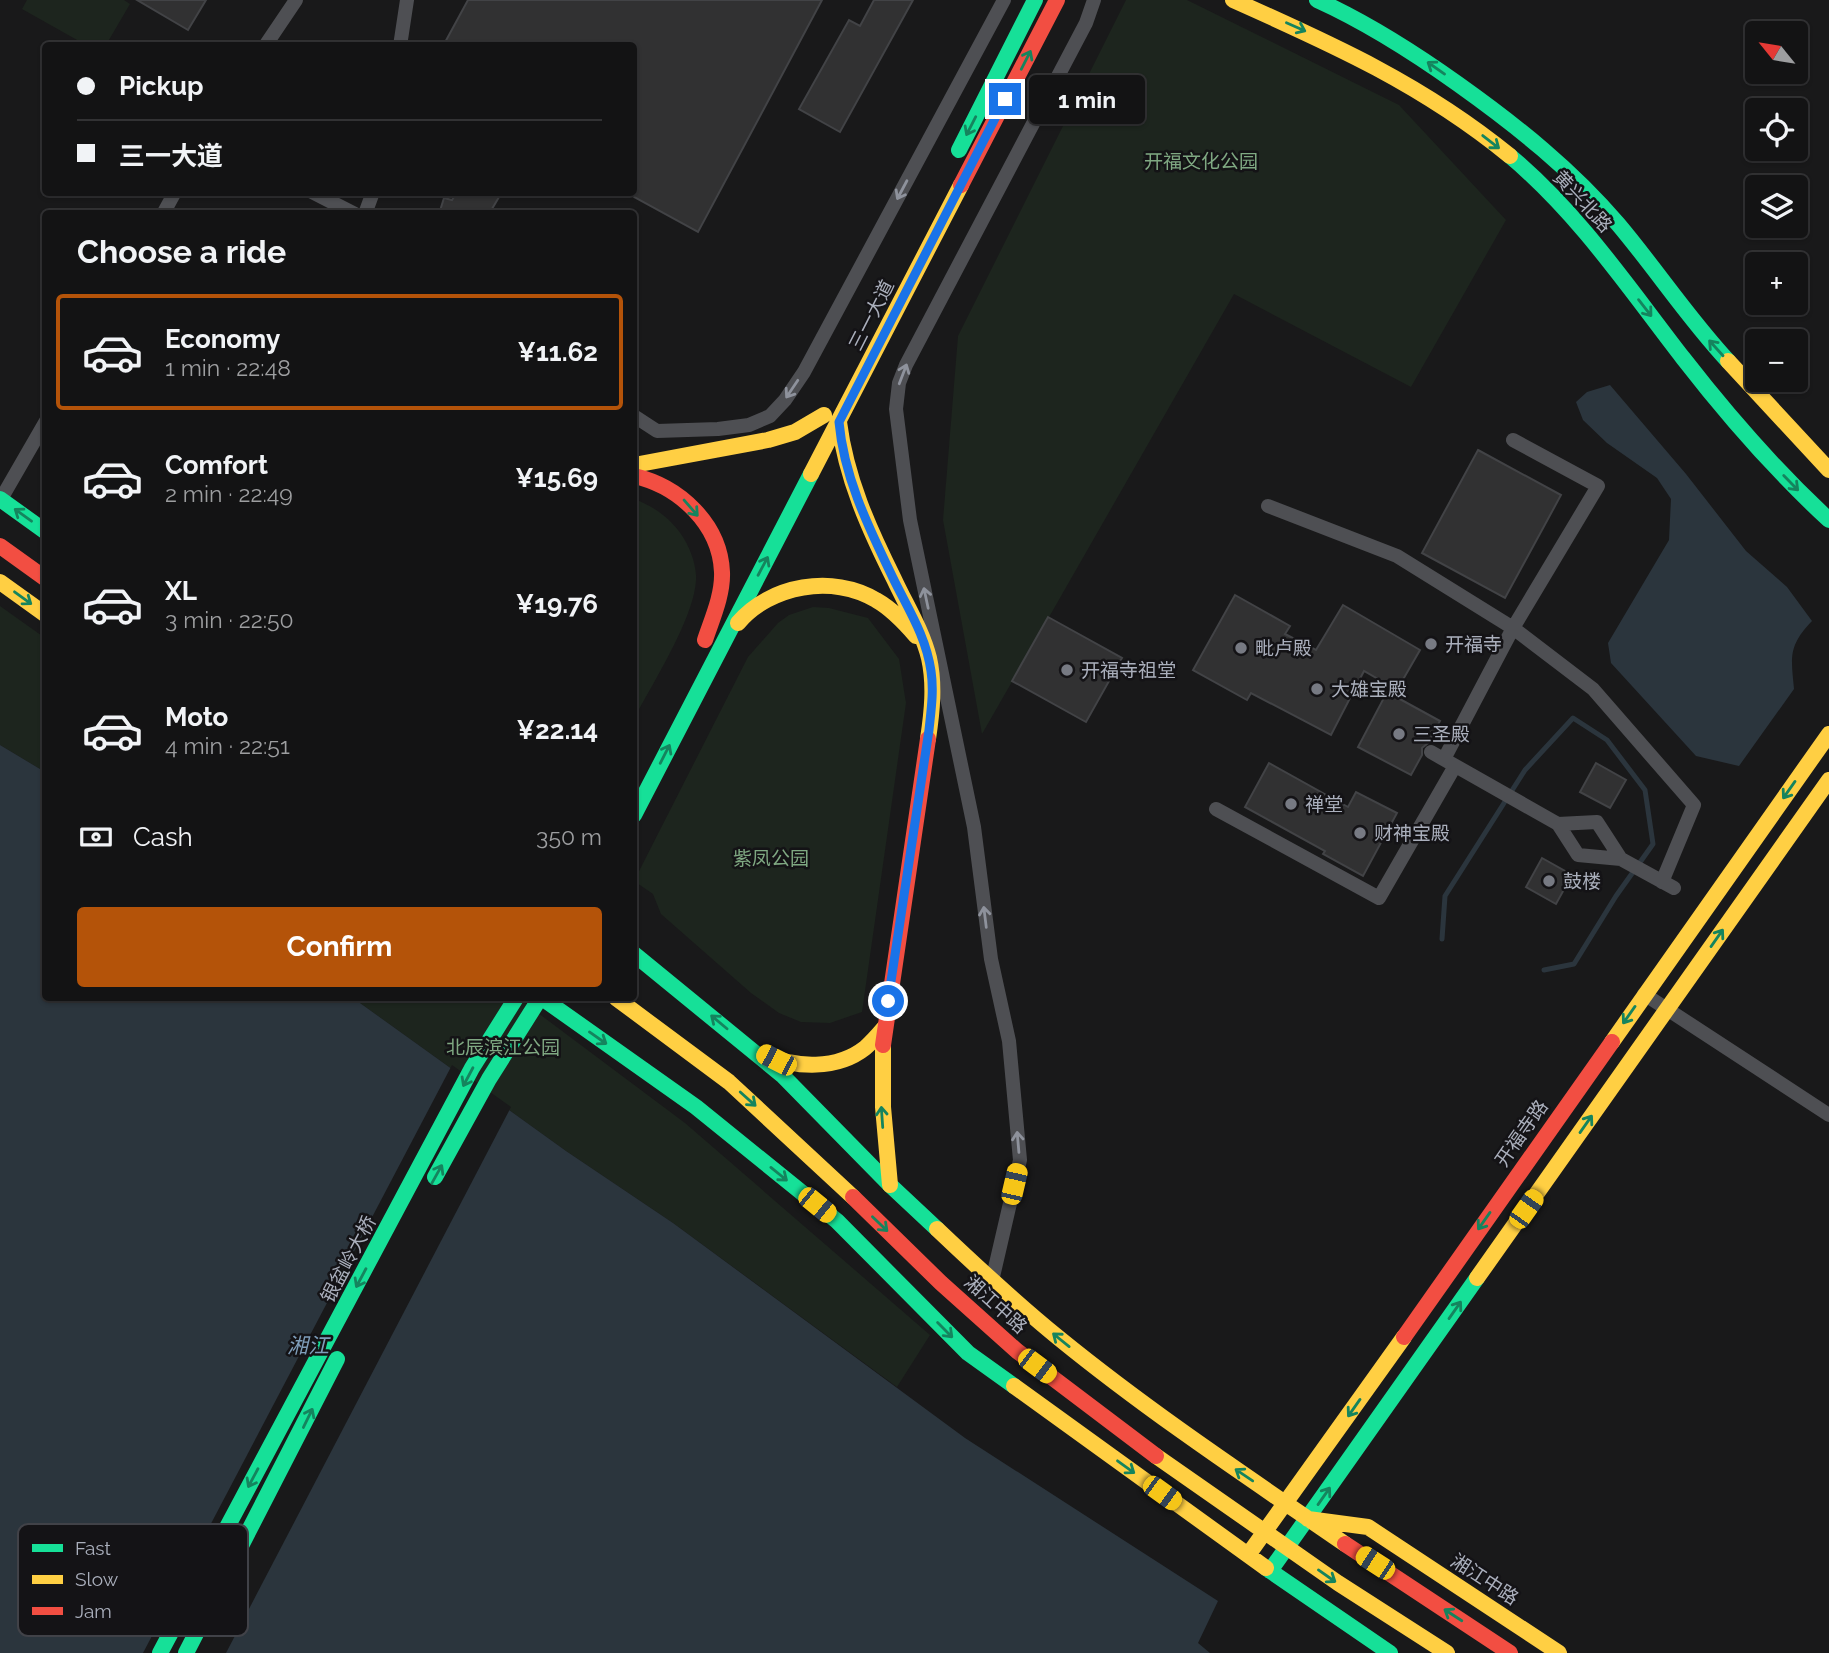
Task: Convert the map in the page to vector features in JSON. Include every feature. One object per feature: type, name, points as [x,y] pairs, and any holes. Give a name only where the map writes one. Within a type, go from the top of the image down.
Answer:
[{"type":"main road","points":[[954,159],[1035,0]]},
{"type":"main road","name":"三一大道","points":[[707,647],[1057,0]]},
{"type":"main road","name":"黄兴北路","points":[[1233,0],[1339,47],[1401,79],[1492,142],[1581,225],[1704,384],[1761,451],[1829,520]]},
{"type":"main road","name":"黄兴北路","points":[[1317,0],[1350,15],[1411,51],[1493,109],[1563,165],[1618,224],[1707,338],[1829,470]]},
{"type":"main road","name":"三一大道","points":[[793,475],[831,419],[855,354]]},
{"type":"main road","points":[[637,464],[768,440],[831,419],[854,492],[894,580],[912,612],[927,654],[933,694],[929,730],[884,1028],[882,1119],[890,1185]]},
{"type":"main road","points":[[637,477],[660,483],[685,501],[707,528],[716,546],[722,570],[721,585],[707,647]]},
{"type":"main road","points":[[0,499],[42,529]]},
{"type":"main road","points":[[0,547],[42,576]]},
{"type":"main road","points":[[637,808],[736,581]]},
{"type":"main road","points":[[0,582],[42,612]]},
{"type":"main road","points":[[707,647],[762,600],[783,592],[834,584],[881,602],[909,627],[927,654]]},
{"type":"main road","name":"开福寺路","points":[[1248,1555],[1829,734]]},
{"type":"main road","points":[[1270,1571],[1829,780]]},
{"type":"main road","name":"湘江中路","points":[[637,956],[782,1075],[890,1185],[992,1281],[1060,1339],[1182,1432],[1510,1653]]},
{"type":"main road","name":"银盆岭大桥","points":[[229,1524],[472,1068],[514,1001]]},
{"type":"main road","points":[[429,1187],[489,1079],[539,1001]]},
{"type":"main road","points":[[545,1001],[696,1107],[837,1221],[968,1353],[1270,1571],[1390,1653]]},
{"type":"main road","name":"湘江中路","points":[[621,1001],[729,1082],[832,1176],[941,1283],[1017,1351],[1157,1457],[1286,1548],[1447,1653]]},
{"type":"main road","points":[[749,1047],[776,1060],[820,1065],[851,1057],[865,1048],[884,1028]]},
{"type":"main road","points":[[248,1534],[344,1344]]},
{"type":"main road","name":"湘江中路","points":[[1308,1519],[1368,1527],[1559,1653]]},
{"type":"main road","name":"银盆岭大桥","points":[[160,1653],[169,1636]]},
{"type":"main road","points":[[186,1653],[195,1636]]},
{"type":"street","points":[[268,42],[296,0]]},
{"type":"street","points":[[401,42],[407,0]]},
{"type":"street","points":[[637,418],[657,431],[718,429],[749,425],[770,416],[785,400],[804,372],[1004,0]]},
{"type":"street","points":[[992,1281],[1020,1160],[1009,1041],[991,959],[974,827],[910,520],[896,409],[899,383],[906,365],[1086,23],[1094,0]]},
{"type":"street","points":[[320,196],[347,210]]},
{"type":"street","points":[[0,499],[42,428]]},
{"type":"street","points":[[1216,809],[1379,898],[1443,759],[1513,628],[1598,486],[1513,440]]},
{"type":"street","points":[[1268,506],[1397,556],[1513,628],[1593,689],[1694,805],[1663,882],[1621,859],[1578,855],[1558,824],[1443,759]]},
{"type":"street","points":[[1558,824],[1597,822],[1621,859]]},
{"type":"street","points":[[1644,994],[1829,1115]]},
{"type":"green space","points":[[27,0],[124,0],[130,4],[108,42],[81,42],[22,9]]},
{"type":"green space","name":"开福文化公园","points":[[1126,0],[1187,0],[1399,105],[1506,220],[1411,387],[1234,294],[982,734],[943,520],[958,336]]},
{"type":"green space","points":[[637,500],[660,513],[676,528],[691,553],[696,575],[690,609],[637,714]]},
{"type":"green space","points":[[0,606],[42,636],[42,770],[0,745]]},
{"type":"green space","name":"紫凤公园","points":[[813,607],[829,608],[868,618],[899,659],[906,703],[862,1012],[830,1023],[801,1022],[779,1013],[751,993],[661,914],[653,894],[637,883],[637,875],[748,657],[778,623],[789,615]]},
{"type":"green space","name":"北辰滨江公园","points":[[357,1001],[522,1001],[685,1123],[930,1335],[897,1387],[673,1223],[566,1151]]},
{"type":"water","points":[[1610,385],[1686,474],[1746,551],[1787,587],[1812,621],[1799,638],[1793,652],[1794,689],[1739,766],[1696,756],[1611,663],[1608,643],[1669,540],[1671,499],[1657,478],[1607,443],[1583,420],[1576,402],[1587,392]]},
{"type":"water","name":"湘江","points":[[0,745],[42,770],[42,1001],[357,1001],[566,1151],[673,1223],[965,1438],[1218,1601],[1198,1643],[1210,1653],[0,1653]]},
{"type":"pier","points":[[452,1065],[511,1107],[248,1611],[248,1524],[211,1524]]},
{"type":"pier","points":[[152,1636],[235,1636],[226,1653],[143,1653]]},
{"type":"building","points":[[137,0],[206,0],[188,30]]},
{"type":"building","points":[[468,0],[822,0],[698,232],[634,197],[637,196],[637,42],[445,42]]},
{"type":"building","points":[[874,0],[913,0],[840,132],[799,109],[849,20],[860,26]]},
{"type":"building","points":[[454,196],[500,196],[491,210],[440,210],[444,198],[452,200]]},
{"type":"building","points":[[1478,450],[1561,495],[1505,598],[1422,553]]},
{"type":"building","points":[[1235,595],[1290,626],[1285,634],[1316,650],[1343,605],[1420,650],[1397,690],[1364,671],[1331,735],[1251,693],[1247,700],[1193,670]]},
{"type":"building","name":"开福寺祖堂","points":[[1048,617],[1122,658],[1086,722],[1012,681]]},
{"type":"building","name":"三圣殿","points":[[1387,692],[1440,721],[1428,743],[1422,748],[1422,755],[1411,775],[1358,747]]},
{"type":"building","points":[[1269,763],[1348,807],[1356,792],[1397,813],[1363,876],[1323,854],[1325,851],[1245,807]]},
{"type":"building","points":[[1596,763],[1626,780],[1610,808],[1580,792]]},
{"type":"building","name":"鼓楼","points":[[1542,858],[1572,875],[1556,904],[1526,887]]},
{"type":"waterway","points":[[1442,939],[1445,896],[1525,770],[1573,718],[1607,740],[1645,790],[1653,844],[1616,896],[1574,964],[1544,970]]},
{"type":"traffic: fast","points":[[959,150],[1035,0]]},
{"type":"traffic: fast","points":[[1317,0],[1372,28],[1424,61],[1480,100],[1543,150],[1582,185],[1618,224],[1728,361]]},
{"type":"traffic: fast","points":[[1510,156],[1535,178],[1581,227],[1735,422],[1829,520]]},
{"type":"traffic: fast","points":[[637,809],[811,474]]},
{"type":"traffic: fast","points":[[0,499],[42,529]]},
{"type":"traffic: fast","points":[[637,956],[782,1075],[937,1229]]},
{"type":"traffic: fast","points":[[229,1524],[472,1068],[514,1001]]},
{"type":"traffic: fast","points":[[435,1177],[489,1079],[538,1001]]},
{"type":"traffic: fast","points":[[546,1001],[696,1107],[837,1221],[968,1353],[1014,1386]]},
{"type":"traffic: fast","points":[[1270,1571],[1477,1278]]},
{"type":"traffic: fast","points":[[248,1532],[337,1359]]},
{"type":"traffic: fast","points":[[1266,1568],[1390,1653]]},
{"type":"traffic: fast","points":[[160,1653],[169,1636]]},
{"type":"traffic: fast","points":[[186,1653],[195,1636]]},
{"type":"traffic: slow","points":[[1233,0],[1342,50],[1411,87],[1510,156]]},
{"type":"traffic: slow","points":[[811,474],[961,185]]},
{"type":"traffic: slow","points":[[1728,361],[1829,470]]},
{"type":"traffic: slow","points":[[637,464],[768,440],[795,432],[824,415]]},
{"type":"traffic: slow","points":[[839,422],[847,463],[860,503],[918,628],[929,658],[932,698],[928,739]]},
{"type":"traffic: slow","points":[[0,582],[42,612]]},
{"type":"traffic: slow","points":[[738,623],[751,610],[784,592],[822,586],[841,587],[859,592],[887,607],[916,636]]},
{"type":"traffic: slow","points":[[1612,1042],[1829,734]]},
{"type":"traffic: slow","points":[[1477,1278],[1829,780]]},
{"type":"traffic: slow","points":[[620,1001],[729,1082],[853,1197]]},
{"type":"traffic: slow","points":[[765,1055],[803,1064],[829,1063],[854,1055],[868,1046],[884,1028]]},
{"type":"traffic: slow","points":[[883,1045],[883,1107],[890,1185]]},
{"type":"traffic: slow","points":[[937,1229],[1028,1312],[1094,1366],[1345,1544]]},
{"type":"traffic: slow","points":[[1248,1555],[1404,1337]]},
{"type":"traffic: slow","points":[[1014,1386],[1266,1568]]},
{"type":"traffic: slow","points":[[1156,1456],[1338,1583],[1447,1653]]},
{"type":"traffic: slow","points":[[1308,1519],[1368,1527],[1559,1653]]},
{"type":"traffic: jam","points":[[961,185],[1057,0]]},
{"type":"traffic: jam","points":[[637,477],[666,488],[681,498],[705,523],[714,538],[722,581],[705,640]]},
{"type":"traffic: jam","points":[[0,546],[42,576]]},
{"type":"traffic: jam","points":[[883,1045],[928,739]]},
{"type":"traffic: jam","points":[[1404,1337],[1612,1042]]},
{"type":"traffic: jam","points":[[853,1197],[941,1283],[1017,1351],[1156,1456]]},
{"type":"traffic: jam","points":[[1345,1544],[1510,1653]]},
{"type":"place","name":"开福寺","points":[[1431,644]]},
{"type":"place","name":"毗卢殿","points":[[1241,648]]},
{"type":"place","name":"开福寺祖堂","points":[[1067,670]]},
{"type":"place","name":"大雄宝殿","points":[[1317,689]]},
{"type":"place","name":"三圣殿","points":[[1399,734]]},
{"type":"place","name":"禅堂","points":[[1291,804]]},
{"type":"place","name":"财神宝殿","points":[[1360,833]]},
{"type":"place","name":"鼓楼","points":[[1549,881]]},
{"type":"route","points":[[888,1001],[933,694],[931,672],[918,626],[894,580],[845,468],[839,422],[1005,99]]}]
